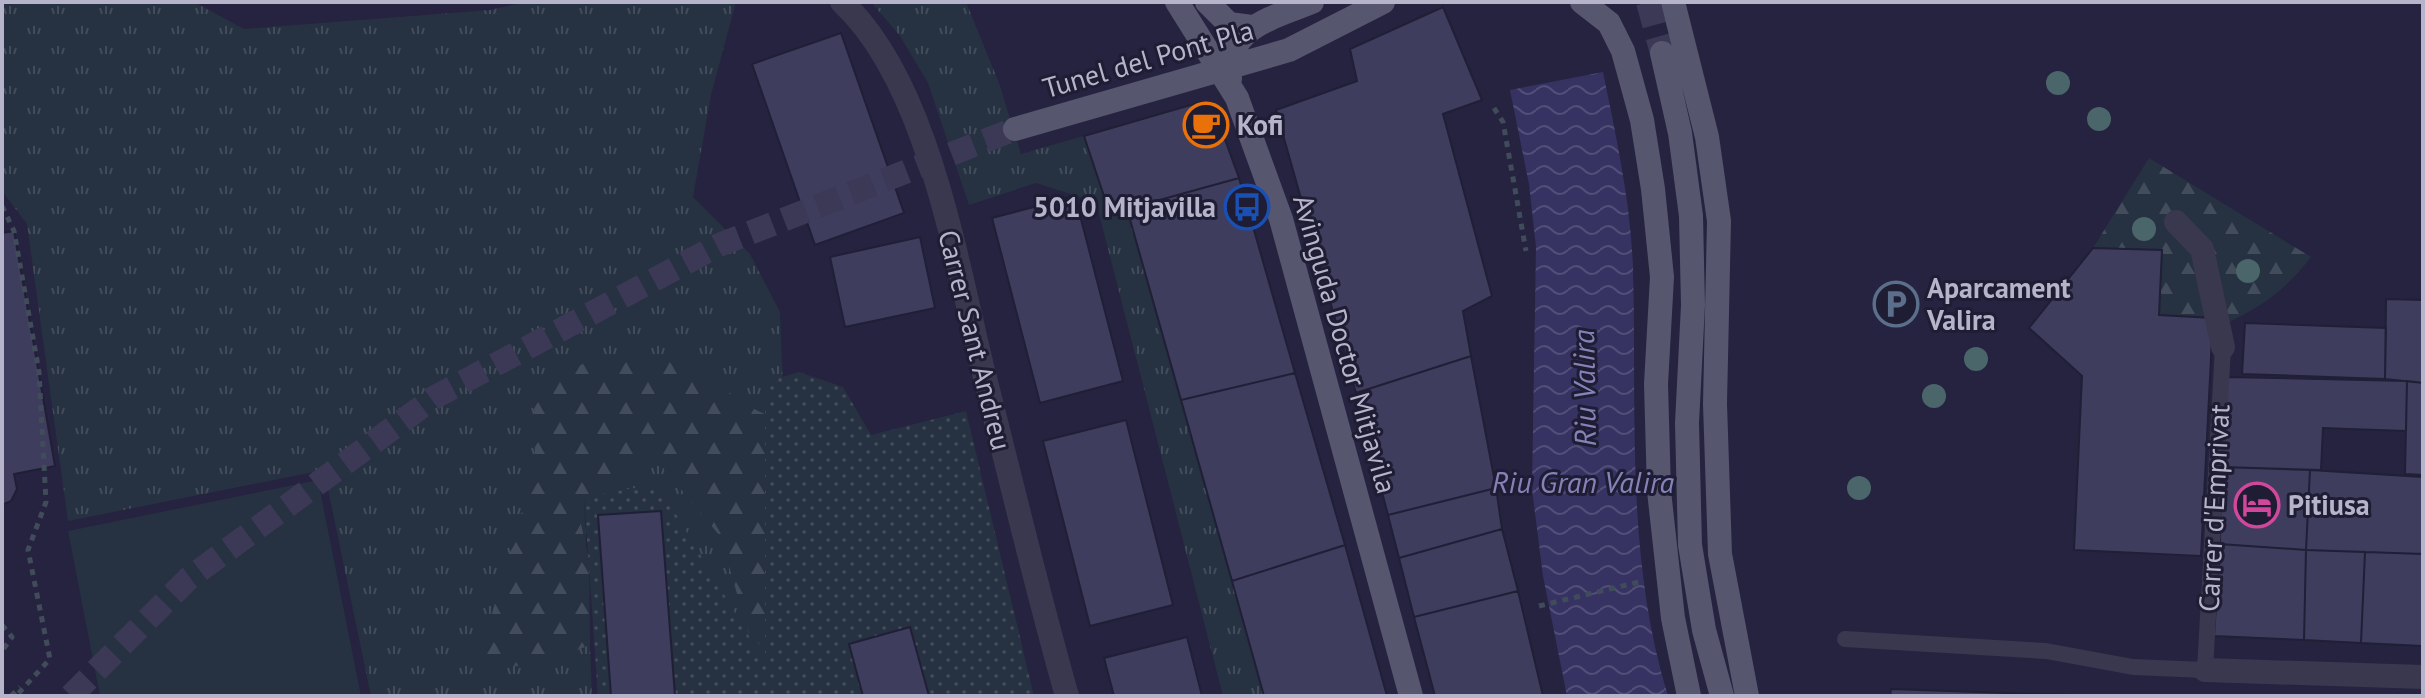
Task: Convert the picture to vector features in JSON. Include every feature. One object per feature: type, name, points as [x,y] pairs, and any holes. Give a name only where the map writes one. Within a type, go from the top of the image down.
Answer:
[{"type":"main road","points":[[1231,86],[1228,63],[1234,43],[1252,27],[1312,2]]},
{"type":"main road","name":"Tunel del Pont Pla","points":[[1015,129],[1289,50],[1383,2]]},
{"type":"main road","points":[[1582,2],[1609,23],[1623,51],[1642,120],[1653,189],[1662,277],[1656,384],[1659,491],[1673,618],[1689,696]]},
{"type":"main road","points":[[1673,2],[1707,137],[1719,221],[1715,404],[1720,554],[1747,696]]},
{"type":"main road","points":[[1192,8],[1229,24],[1252,27]]},
{"type":"main road","name":"Avinguda Doctor Mitjavila","points":[[1192,8],[1231,86],[1281,219],[1411,696]]},
{"type":"main road","points":[[1662,53],[1680,133],[1691,216],[1693,305],[1687,423],[1690,545],[1704,630],[1722,696]]},
{"type":"street","name":"Carrer Sant Andreu","points":[[842,2],[860,18],[910,105],[947,224],[1067,696]]},
{"type":"street","points":[[2176,222],[2202,249],[2223,347]]},
{"type":"street","points":[[2205,670],[2423,677]]},
{"type":"lane","name":"Carrer d'Emprivat","points":[[2205,670],[2223,347]]},
{"type":"lane","points":[[1845,639],[2037,650],[2133,667],[2205,670]]},
{"type":"path","points":[[1494,108],[1503,122],[1526,251]]},
{"type":"path","points":[[2,206],[14,231],[39,372],[46,502],[28,550],[50,659],[14,696]]},
{"type":"path","points":[[1539,606],[1653,578]]},
{"type":"path","points":[[2,625],[12,637],[2,651]]},
{"type":"green space","points":[[2,2],[194,2],[244,29],[490,10],[525,2],[736,2],[711,95],[693,197],[750,254],[780,312],[784,417],[765,666],[584,497],[592,696],[371,696],[324,470],[68,521],[27,224],[2,191]]},
{"type":"green space","points":[[871,2],[966,2],[999,83],[1021,154],[1201,102],[1215,112],[1239,178],[1128,209],[1265,696],[1223,696],[1096,202],[1036,183],[969,205],[928,83],[900,36]]},
{"type":"green space","points":[[2149,158],[2311,257],[2271,297],[2222,325],[2213,318],[2159,315],[2162,251],[2093,248]]},
{"type":"green space","points":[[677,358],[754,409],[816,438],[777,662],[749,634],[720,536],[649,451],[577,506],[589,560],[590,645],[530,668],[478,661],[535,467],[534,398],[585,362]]},
{"type":"green space","points":[[799,372],[843,387],[871,435],[966,411],[1034,696],[598,696],[584,497],[658,484],[765,663],[765,403],[772,380]]},
{"type":"green space","points":[[318,480],[361,696],[100,696],[68,531]]},
{"type":"water","name":"Riu Gran Valira","points":[[1603,72],[1622,170],[1632,244],[1634,430],[1639,537],[1654,643],[1668,696],[1567,696],[1543,576],[1532,489],[1536,247],[1529,184],[1510,90]]},
{"type":"building","points":[[1443,7],[1482,100],[1443,114],[1492,296],[1463,311],[1471,356],[1356,393],[1276,110],[1357,81],[1350,49]]},
{"type":"building","points":[[841,33],[904,213],[815,245],[752,64]]},
{"type":"building","points":[[1201,102],[1215,112],[1239,178],[1127,209],[1108,208],[1084,136]]},
{"type":"building","points":[[1239,178],[1295,373],[1181,400],[1127,209]]},
{"type":"building","points":[[1075,196],[1123,381],[1040,403],[992,218]]},
{"type":"building","points":[[14,231],[55,466],[14,474],[17,489],[11,501],[2,505],[2,233]]},
{"type":"building","points":[[920,237],[935,308],[845,327],[830,257]]},
{"type":"building","points":[[2093,248],[2162,250],[2159,315],[2213,318],[2201,556],[2074,550],[2082,376],[2029,328]]},
{"type":"building","points":[[2386,299],[2423,300],[2423,383],[2385,379]]},
{"type":"building","points":[[2245,323],[2386,328],[2385,379],[2242,374]]},
{"type":"building","points":[[1471,356],[1496,488],[1388,515],[1356,393]]},
{"type":"building","points":[[1295,373],[1345,545],[1232,581],[1181,400]]},
{"type":"building","points":[[2226,377],[2407,381],[2406,431],[2323,428],[2321,470],[2221,467]]},
{"type":"building","points":[[2407,381],[2423,383],[2423,475],[2405,474]]},
{"type":"building","points":[[1126,420],[1173,605],[1090,626],[1043,441]]},
{"type":"building","points":[[2221,467],[2310,470],[2306,550],[2220,544]]},
{"type":"building","points":[[2310,470],[2423,477],[2423,554],[2306,550]]},
{"type":"building","points":[[1496,488],[1502,529],[1399,558],[1388,515]]},
{"type":"building","points":[[661,511],[675,696],[611,696],[598,515]]},
{"type":"building","points":[[1502,529],[1518,591],[1414,617],[1399,558]]},
{"type":"building","points":[[2220,544],[2306,550],[2304,640],[2214,636]]},
{"type":"building","points":[[1345,545],[1387,696],[1264,696],[1232,581]]},
{"type":"building","points":[[2306,550],[2365,552],[2361,643],[2304,640]]},
{"type":"building","points":[[2365,552],[2423,554],[2423,646],[2361,643]]},
{"type":"building","points":[[1518,591],[1543,696],[1435,696],[1414,617]]},
{"type":"building","points":[[910,627],[929,696],[863,696],[849,644]]},
{"type":"building","points":[[1187,637],[1202,696],[1114,696],[1104,658]]},
{"type":"building","points":[[1891,689],[2095,696],[1890,696]]},
{"type":"tunnel","points":[[1648,2],[1662,53]]},
{"type":"tunnel","points":[[71,696],[188,579],[435,397],[719,245],[1015,129]]},
{"type":"place","name":"Kofi","points":[[1206,125]]},
{"type":"place","name":"5010 Mitjavilla","points":[[1247,207]]},
{"type":"place","name":"Aparcament Valira","points":[[1896,304]]},
{"type":"place","name":"Pitiusa","points":[[2257,505]]},
{"type":"water label","name":"Riu Valira","points":[[1585,388]]}]
